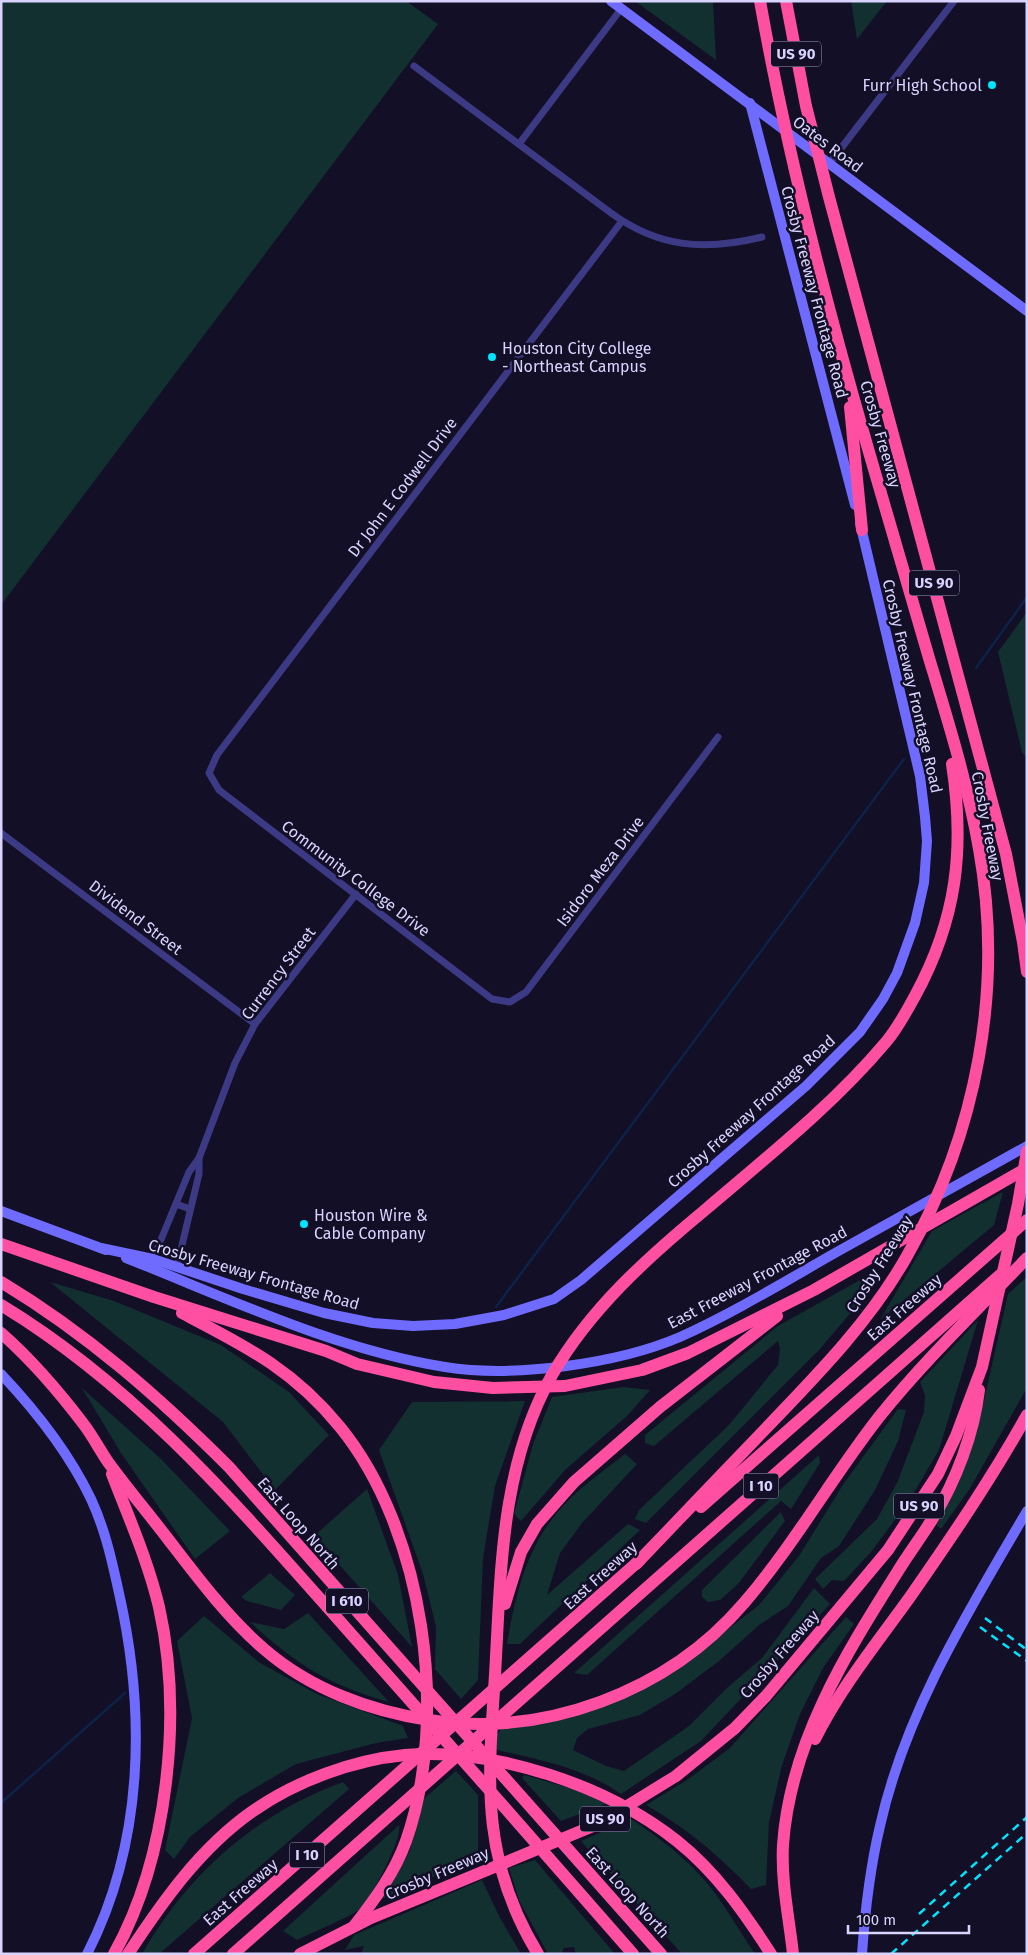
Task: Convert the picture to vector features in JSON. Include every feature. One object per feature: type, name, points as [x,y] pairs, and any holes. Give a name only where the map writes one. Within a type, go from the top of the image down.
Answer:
[{"type":"highway","name":"Crosby Freeway","points":[[636,1564],[821,1372],[882,1295],[906,1258],[945,1178],[971,1099],[983,1042],[987,1006],[987,916],[979,848],[943,704],[847,377],[776,88],[760,1]]},
{"type":"highway","name":"Crosby Freeway","points":[[786,1],[806,106],[828,197],[1006,854],[1024,942],[1027,972]]},
{"type":"highway","points":[[847,377],[862,530]]},
{"type":"highway","points":[[499,1629],[507,1510],[524,1439],[552,1376],[584,1329],[645,1261],[766,1158],[837,1094],[887,1040],[904,1016],[924,979],[939,945],[956,879],[958,827],[954,780],[943,704]]},
{"type":"highway","points":[[793,1954],[786,1909],[783,1867],[787,1818],[802,1752],[820,1707],[863,1629],[934,1516],[953,1477],[982,1367],[1018,1204],[1027,1151]]},
{"type":"highway","points":[[1,1244],[154,1297],[326,1351],[357,1364],[434,1382],[493,1388],[565,1386],[642,1370],[688,1353],[814,1290],[1027,1168]]},
{"type":"highway","name":"East Freeway","points":[[194,1954],[1027,1220]]},
{"type":"highway","name":"I 10","points":[[233,1954],[495,1720],[1027,1252]]},
{"type":"highway","points":[[1,1333],[28,1356],[51,1384],[87,1429],[107,1460],[229,1616],[266,1651],[292,1670],[321,1687],[349,1699],[409,1717],[450,1723],[502,1724],[533,1720],[582,1709],[656,1675],[694,1650],[744,1603],[879,1417],[934,1354],[1027,1258]]},
{"type":"highway","name":"East Loop North","points":[[1,1282],[56,1316],[105,1354],[173,1411],[229,1468],[661,1954]]},
{"type":"highway","points":[[538,1954],[514,1910],[500,1870],[490,1800],[496,1646],[507,1595],[521,1552],[538,1524],[574,1482],[660,1407],[814,1290]]},
{"type":"highway","points":[[154,1297],[260,1354],[299,1383],[340,1426],[360,1455],[384,1497],[399,1532],[410,1571],[423,1648],[426,1735],[418,1793],[410,1828],[396,1865],[381,1890],[354,1925],[321,1954]]},
{"type":"highway","name":"East Loop North","points":[[1,1305],[87,1364],[139,1407],[197,1462],[633,1954]]},
{"type":"highway","name":"Crosby Freeway","points":[[300,1954],[371,1918],[598,1824],[640,1800],[683,1770],[735,1728],[766,1696],[888,1550],[919,1506],[938,1474],[973,1406]]},
{"type":"highway","points":[[787,1818],[805,1760],[829,1713],[856,1670],[1001,1462],[1027,1415]]},
{"type":"highway","points":[[107,1460],[147,1565],[158,1606],[166,1643],[169,1703],[169,1736],[164,1792],[153,1849],[137,1902],[114,1954]]},
{"type":"highway","points":[[128,1954],[170,1893],[205,1852],[243,1818],[283,1793],[326,1774],[366,1762],[406,1755],[458,1757],[507,1764],[564,1780],[618,1804],[661,1830],[694,1856],[736,1902],[771,1954]]},
{"type":"main road","name":"Oates Road","points":[[611,1],[1027,311]]},
{"type":"main road","name":"Crosby Freeway Frontage Road","points":[[101,1248],[153,1259],[242,1289],[324,1313],[373,1324],[413,1326],[455,1324],[504,1315],[554,1299],[581,1280],[806,1086],[860,1032],[883,999],[897,973],[905,951],[924,883],[927,841],[920,776],[862,530],[750,103]]},
{"type":"main road","name":"East Freeway Frontage Road","points":[[101,1248],[333,1339],[399,1358],[450,1368],[500,1371],[581,1364],[621,1355],[679,1337],[750,1301],[1027,1146]]},
{"type":"main road","points":[[1,1211],[101,1248]]},
{"type":"main road","points":[[1,1374],[19,1392],[55,1440],[92,1501],[109,1549],[126,1622],[135,1701],[136,1745],[130,1826],[116,1886],[87,1954]]},
{"type":"main road","points":[[862,1954],[871,1872],[880,1825],[917,1718],[954,1639],[1027,1511]]},
{"type":"street","points":[[829,164],[954,1]]},
{"type":"street","points":[[519,144],[621,8]]},
{"type":"street","points":[[414,66],[622,221],[663,240],[685,244],[712,246],[762,237]]},
{"type":"street","name":"Dr John E Codwell Drive","points":[[209,773],[222,748],[622,221]]},
{"type":"street","name":"Isidoro Meza Drive","points":[[492,999],[510,1002],[526,992],[718,737]]},
{"type":"street","name":"Community College Drive","points":[[209,773],[219,790],[492,999]]},
{"type":"street","name":"Dividend Street","points":[[1,833],[255,1024]]},
{"type":"street","name":"Currency Street","points":[[153,1259],[189,1172],[199,1158],[235,1063],[255,1024],[356,894]]},
{"type":"street","name":"Currency Street","points":[[177,1266],[199,1174],[199,1158]]},
{"type":"street","points":[[176,1204],[190,1210]]},
{"type":"green space","points":[[1,1],[406,1],[438,24],[1,605]]},
{"type":"green space","points":[[635,1],[713,1],[716,60]]},
{"type":"green space","points":[[851,1],[887,1],[857,39]]},
{"type":"green space","points":[[1027,612],[1027,759],[1022,752],[998,652]]},
{"type":"green space","points":[[1003,1192],[994,1225],[880,1320],[932,1231]]},
{"type":"green space","points":[[867,1276],[874,1285],[820,1349],[646,1523],[635,1519],[639,1510],[729,1425],[778,1365],[780,1349],[778,1341],[654,1446],[645,1443],[645,1435],[778,1326]]},
{"type":"green space","points":[[1027,1277],[1027,1388],[969,1490],[941,1529],[937,1525],[955,1489],[977,1431],[1008,1294]]},
{"type":"green space","points":[[50,1282],[114,1301],[221,1345],[289,1392],[329,1435],[275,1490],[223,1422]]},
{"type":"green space","points":[[978,1320],[939,1450],[909,1501],[871,1552],[844,1581],[832,1580],[823,1589],[815,1579],[877,1519],[897,1483],[924,1412],[925,1395],[920,1382]]},
{"type":"green space","points":[[623,1387],[650,1390],[628,1415],[565,1470],[521,1521],[514,1514],[533,1444],[552,1397]]},
{"type":"green space","points":[[82,1388],[161,1459],[230,1531],[195,1559],[121,1453]]},
{"type":"green space","points":[[525,1401],[495,1486],[483,1558],[478,1680],[461,1699],[435,1669],[436,1627],[423,1574],[379,1450],[412,1402]]},
{"type":"green space","points":[[898,1409],[906,1410],[898,1441],[875,1490],[839,1546],[821,1558],[788,1606],[759,1625],[719,1661],[675,1694],[640,1715],[588,1729],[577,1738],[573,1750],[606,1766],[624,1771],[689,1726],[728,1687],[762,1658],[814,1588],[830,1604],[701,1741],[621,1794],[577,1771],[546,1761],[497,1750],[497,1734],[502,1728],[569,1718],[619,1699],[672,1673],[759,1605],[799,1556],[844,1483]]},
{"type":"green space","points":[[625,1454],[637,1464],[582,1523],[560,1553],[547,1595],[628,1524],[640,1530],[520,1644],[507,1644],[519,1587],[532,1552],[541,1536],[551,1520],[571,1498]]},
{"type":"green space","points":[[819,1455],[820,1463],[791,1509],[781,1501],[587,1675],[574,1673]]},
{"type":"green space","points":[[367,1489],[398,1575],[412,1647],[314,1536]]},
{"type":"green space","points":[[781,1512],[785,1521],[738,1584],[720,1600],[708,1602],[702,1597],[702,1590]]},
{"type":"green space","points":[[270,1573],[295,1595],[281,1610],[247,1601],[241,1597]]},
{"type":"green space","points":[[308,1613],[389,1702],[348,1688],[314,1671],[283,1650],[250,1622],[284,1629]]},
{"type":"green space","points":[[204,1616],[260,1663],[317,1694],[403,1726],[408,1738],[376,1743],[296,1764],[238,1798],[190,1837],[174,1859],[165,1850],[192,1718],[177,1641]]},
{"type":"green space","points":[[846,1617],[854,1624],[823,1668],[800,1714],[782,1765],[769,1822],[766,1885],[751,1889],[702,1843],[646,1805],[687,1780],[730,1748]]},
{"type":"green space","points":[[456,1771],[478,1795],[478,1858],[379,1900],[394,1879],[410,1850],[420,1802]]},
{"type":"green space","points":[[524,1775],[577,1790],[606,1804],[561,1821],[522,1778]]},
{"type":"green space","points":[[343,1782],[349,1789],[159,1954],[142,1954],[160,1925],[181,1897],[203,1872],[227,1850],[253,1829],[281,1811],[311,1795]]},
{"type":"green space","points":[[631,1819],[655,1835],[698,1873],[717,1896],[755,1954],[682,1954],[581,1841]]},
{"type":"green space","points":[[399,1825],[396,1842],[385,1868],[360,1909],[297,1940],[283,1931]]},
{"type":"green space","points":[[535,1860],[615,1954],[576,1954],[574,1947],[564,1948],[561,1954],[548,1954],[519,1900],[509,1868]]},
{"type":"green space","points":[[482,1880],[499,1916],[521,1954],[361,1954],[364,1946],[345,1950],[354,1935]]},
{"type":"waterway","points":[[976,668],[1027,597]]},
{"type":"waterway","points":[[496,1307],[904,759]]},
{"type":"waterway","points":[[1,1803],[125,1693]]},
{"type":"railway","points":[[985,1618],[1027,1650]]},
{"type":"railway","points":[[980,1627],[1027,1661]]},
{"type":"railway","points":[[919,1914],[1027,1817]]},
{"type":"railway","points":[[891,1954],[1027,1833]]},
{"type":"place","name":"Furr High School","points":[[992,85]]},
{"type":"place","name":"Houston City College - Northeast Campus","points":[[492,357]]},
{"type":"place","name":"Houston Wire & Cable Company","points":[[304,1224]]}]
